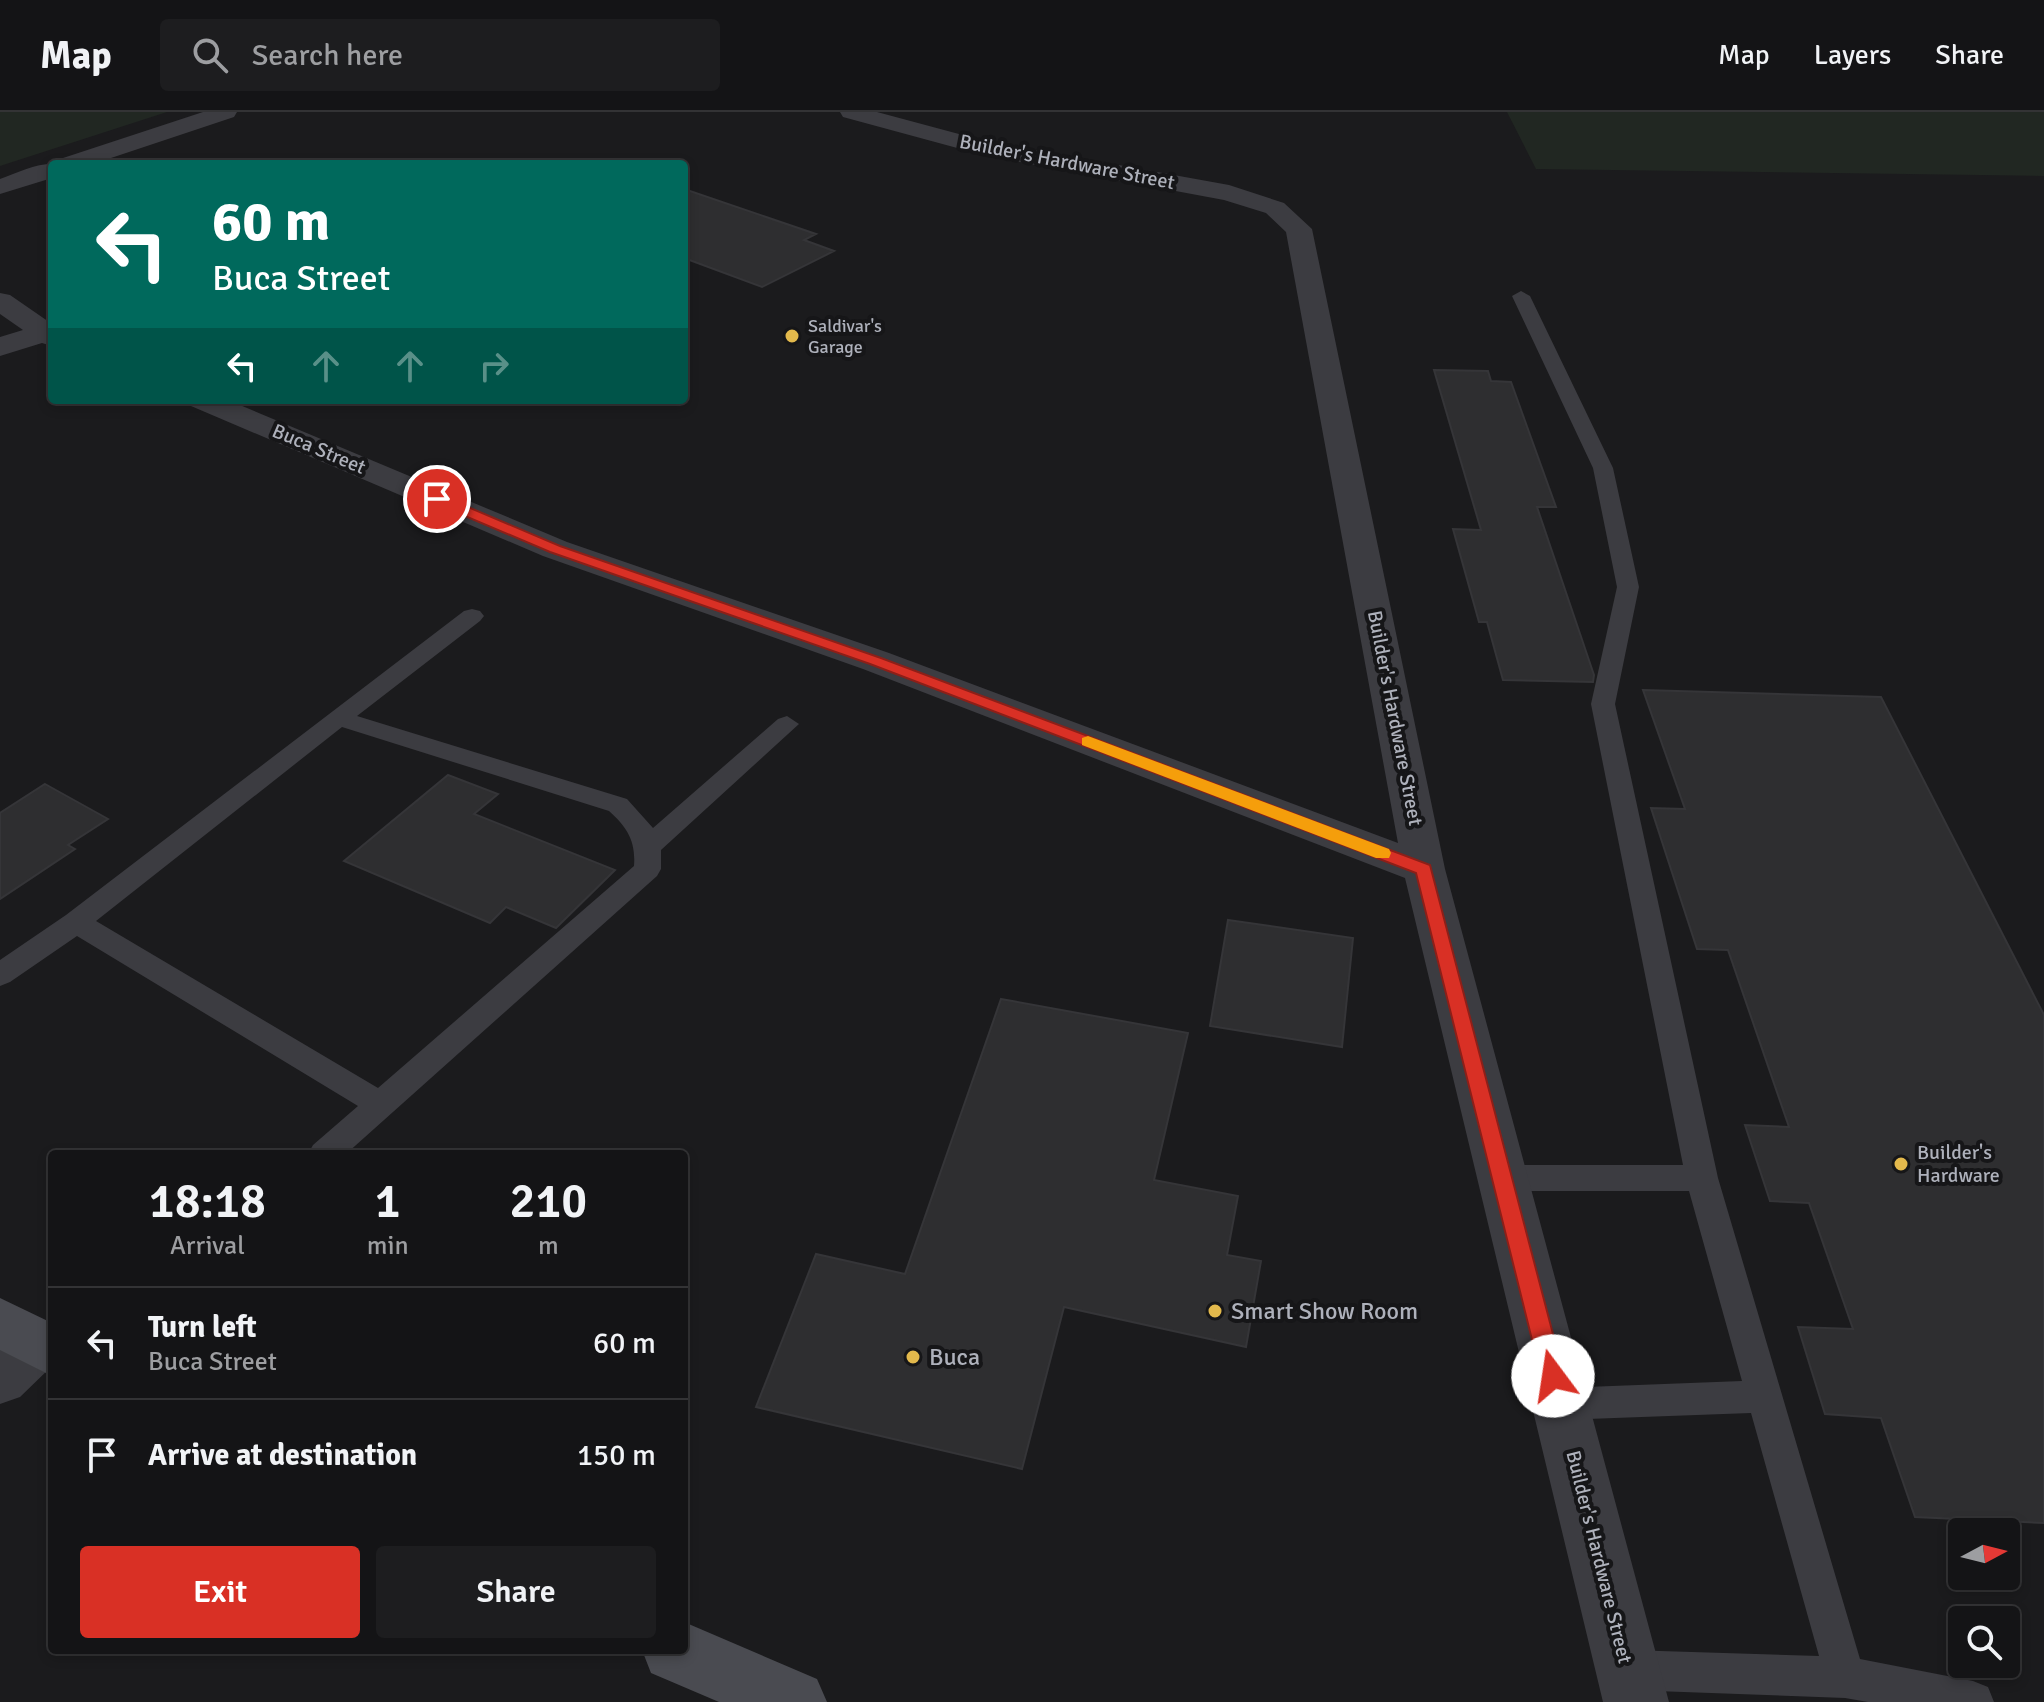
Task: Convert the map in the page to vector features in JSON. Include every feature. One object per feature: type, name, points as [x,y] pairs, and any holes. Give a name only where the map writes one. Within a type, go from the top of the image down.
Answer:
[{"type":"main road","points":[[683,1654],[794,1702]]},
{"type":"street","points":[[81,160],[226,112]]},
{"type":"street","name":"Builder's Hardware Street","points":[[851,112],[983,148],[1229,193],[1275,208],[1299,229],[1424,869],[1632,1686]]},
{"type":"street","points":[[0,187],[48,171]]},
{"type":"street","points":[[0,301],[48,335]]},
{"type":"street","points":[[0,347],[48,335]]},
{"type":"street","name":"Buca Street","points":[[211,404],[555,549],[876,661],[1424,869]]},
{"type":"lane","points":[[1521,296],[1603,468],[1628,587],[1603,704],[1702,1178],[1845,1677]]},
{"type":"lane","points":[[0,975],[76,922],[472,616]]},
{"type":"lane","points":[[329,1150],[647,869],[650,845],[638,823],[618,805],[338,718]]},
{"type":"lane","points":[[650,845],[787,724]]},
{"type":"lane","points":[[76,922],[382,1105]]},
{"type":"lane","points":[[1503,1178],[1702,1178]]},
{"type":"lane","points":[[1560,1404],[1765,1396]]},
{"type":"lane","points":[[1632,1686],[1845,1677],[1973,1702]]},
{"type":"shaded area","points":[[0,112],[167,112],[0,166]]},
{"type":"shaded area","points":[[1507,112],[2044,112],[2044,176],[1536,169]]},
{"type":"building","points":[[688,190],[816,234],[804,240],[834,251],[762,287],[688,259]]},
{"type":"building","points":[[1434,370],[1488,371],[1491,381],[1511,382],[1556,507],[1537,507],[1594,675],[1593,682],[1503,680],[1487,622],[1479,622],[1453,529],[1481,530]]},
{"type":"building","name":"Builder's Hardware","points":[[1643,690],[1881,697],[2044,1015],[2044,1523],[2020,1522],[2020,1518],[1915,1517],[1881,1418],[1825,1414],[1798,1327],[1853,1329],[1809,1203],[1770,1201],[1745,1125],[1789,1127],[1728,950],[1697,949],[1651,808],[1685,809]]},
{"type":"building","points":[[448,775],[498,794],[474,814],[615,870],[556,928],[506,907],[490,923],[344,861]]},
{"type":"building","points":[[45,784],[108,819],[68,845],[75,849],[0,899],[0,813]]},
{"type":"building","points":[[1228,920],[1353,938],[1342,1047],[1210,1026]]},
{"type":"building","points":[[1001,999],[1188,1033],[1154,1180],[1238,1196],[1227,1255],[1261,1261],[1246,1347],[1064,1307],[1022,1469],[756,1407],[816,1254],[905,1274]]},
{"type":"slow traffic","points":[[1088,741],[1383,853]]},
{"type":"place","name":"Saldivar's Garage","points":[[792,336]]},
{"type":"place","name":"Builder's Hardware","points":[[1901,1164]]},
{"type":"place","name":"Smart Show Room","points":[[1215,1311]]},
{"type":"place","name":"Buca","points":[[913,1357]]},
{"type":"route","points":[[437,499],[555,549],[876,661],[1424,869],[1553,1376]]}]
